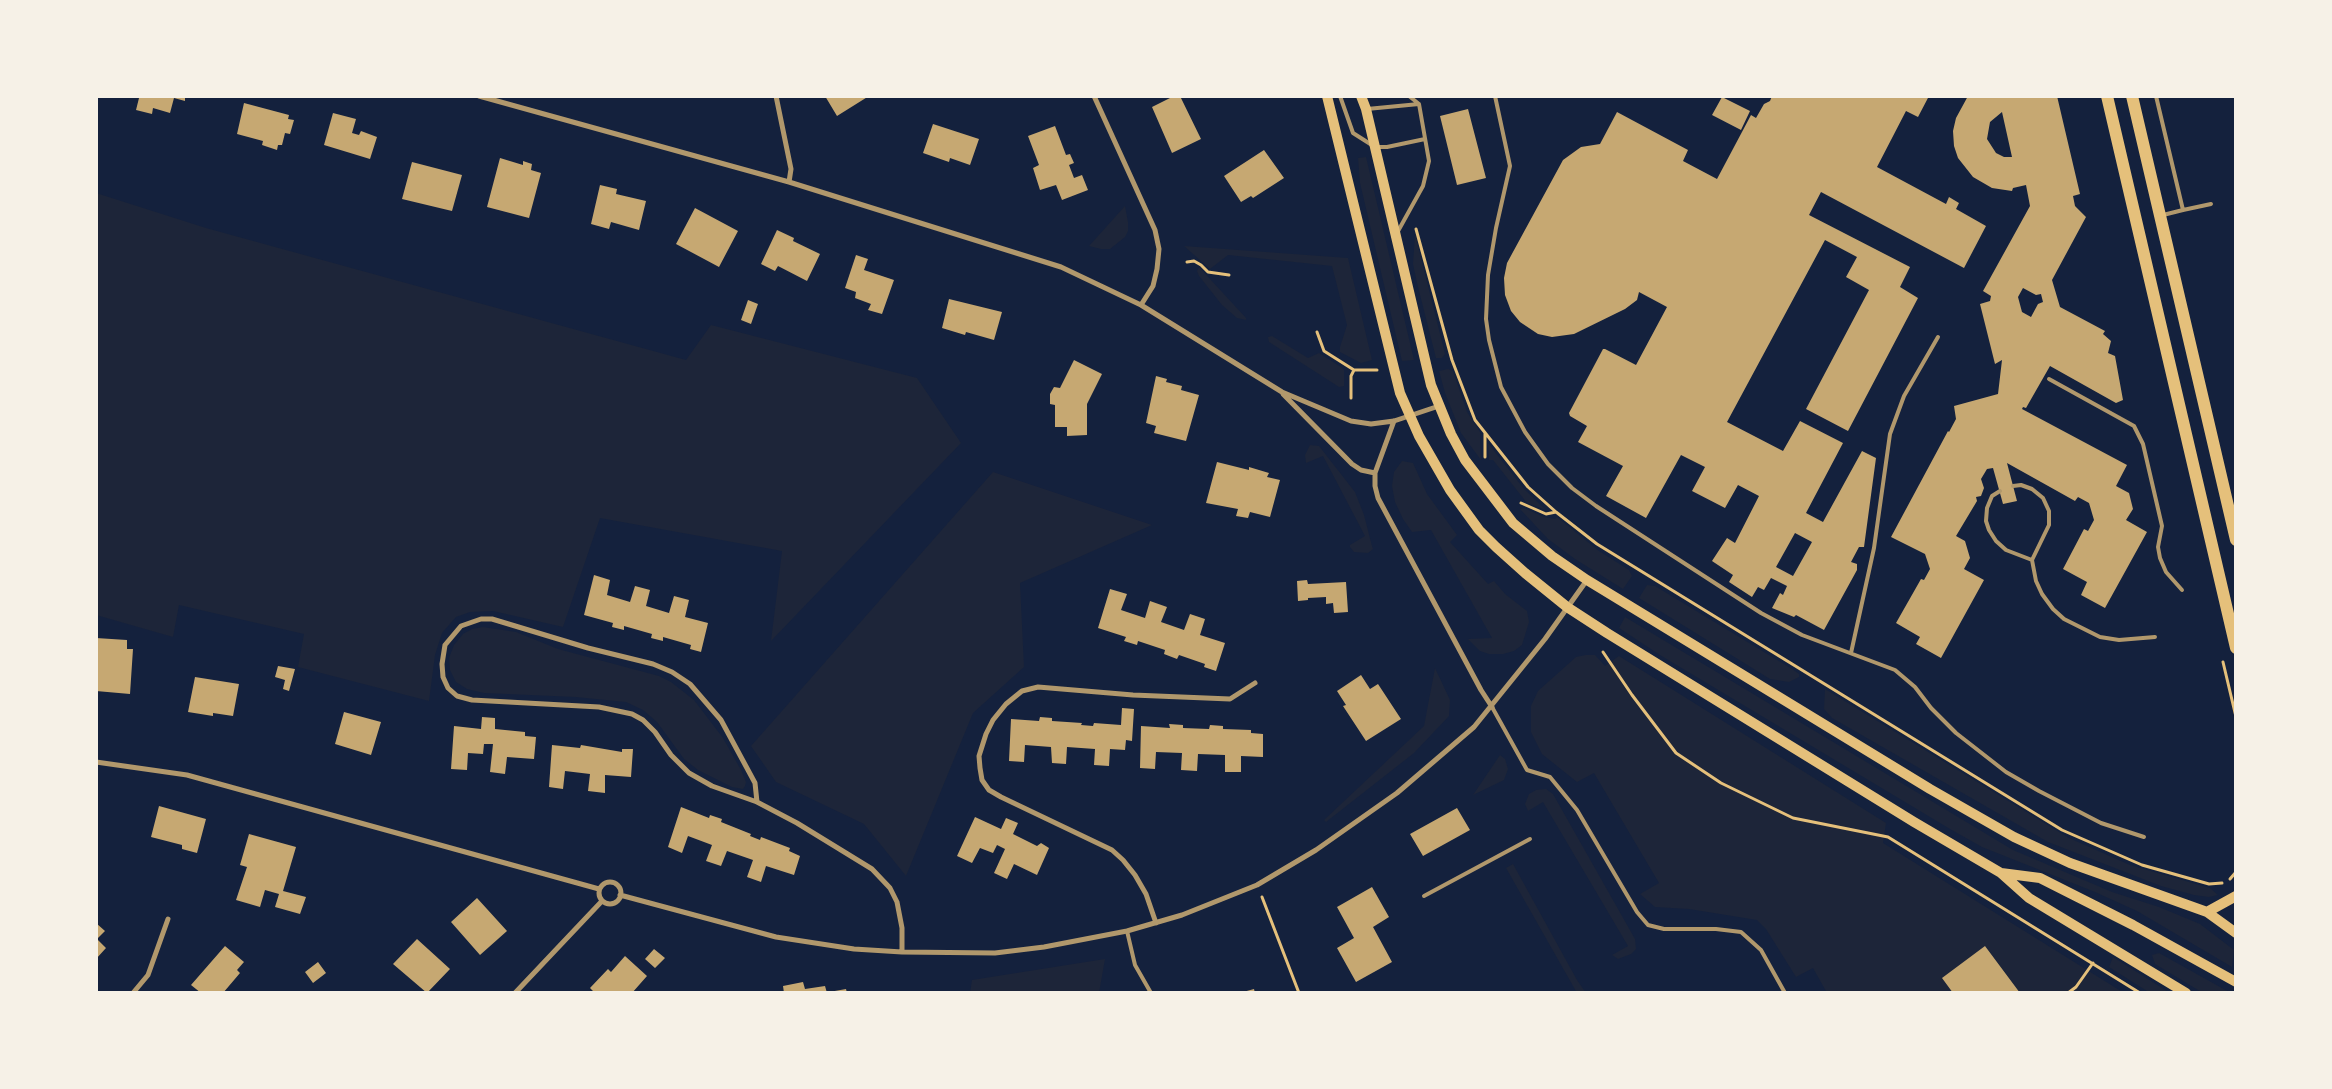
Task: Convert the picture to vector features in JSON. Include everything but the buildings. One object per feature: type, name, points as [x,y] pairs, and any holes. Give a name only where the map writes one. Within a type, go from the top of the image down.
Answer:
[{"type":"main road","points":[[1326,96],[1393,368],[1409,416],[1450,490],[1480,530],[1525,573],[1567,607],[1905,816],[2002,873],[2029,898],[2186,993]]},
{"type":"main road","points":[[1361,96],[1366,109],[1426,365],[1439,406],[1465,460],[1514,523],[1552,556],[1587,580],[1930,789],[2014,837],[2070,863],[2207,912],[2236,933]]},
{"type":"main road","points":[[2107,96],[2236,648]]},
{"type":"main road","points":[[2132,96],[2236,540]]},
{"type":"main road","points":[[2002,873],[2040,878],[2133,925],[2236,982]]},
{"type":"main road","points":[[2207,912],[2236,896]]},
{"type":"street","points":[[479,96],[789,182],[1044,261],[1141,305],[1282,392],[1351,421],[1370,424],[1394,421],[1439,406]]},
{"type":"street","points":[[776,96],[791,169],[789,182]]},
{"type":"street","points":[[1094,96],[1155,230],[1159,249],[1157,269],[1153,286],[1141,305]]},
{"type":"street","points":[[1282,392],[1352,464],[1361,470],[1375,473]]},
{"type":"street","points":[[1394,421],[1375,473],[1375,486],[1378,498],[1481,690],[1492,707]]},
{"type":"street","points":[[620,895],[776,937],[854,949],[902,952],[995,953],[1044,947],[1127,931],[1156,923],[1257,885],[1316,850],[1376,809],[1474,727],[1545,639],[1587,580]]},
{"type":"street","points":[[757,802],[755,783],[721,720],[690,684],[672,672],[653,664],[588,648],[492,619],[481,619],[461,626],[445,645],[442,664],[443,677],[448,688],[457,696],[472,700],[599,707],[632,714],[643,720],[655,732],[671,755],[689,773],[712,786],[757,802],[797,823],[872,869],[890,888],[897,902],[902,928],[902,952]]},
{"type":"street","points":[[1156,923],[1146,894],[1135,875],[1112,850],[989,790],[982,780],[979,756],[986,734],[993,720],[1006,704],[1022,691],[1038,687],[1134,695],[1230,699],[1255,684]]},
{"type":"street","points":[[96,762],[187,774],[599,889]]},
{"type":"street","points":[[607,882],[614,882],[620,888],[620,895],[613,903],[602,901],[599,896],[599,889],[607,882]]},
{"type":"street","points":[[515,993],[602,901]]},
{"type":"street","points":[[133,993],[148,975],[168,918]]},
{"type":"lane","points":[[1340,96],[1353,133],[1375,147],[1387,147],[1425,139]]},
{"type":"lane","points":[[1396,234],[1423,186],[1429,161],[1420,104],[1409,96]]},
{"type":"lane","points":[[1495,96],[1510,166],[1491,256],[1486,319],[1492,362],[1500,387],[1525,432],[1548,464],[1572,488],[1596,506],[1761,613],[1802,635],[1895,670],[1915,687],[1931,708],[1956,733],[2006,772],[2039,792],[2101,823],[2144,837]]},
{"type":"lane","points":[[2156,96],[2183,210]]},
{"type":"lane","points":[[1366,109],[1420,104]]},
{"type":"lane","points":[[2159,216],[2211,204]]},
{"type":"lane","points":[[1851,653],[1874,548],[1890,434],[1904,396],[1938,337]]},
{"type":"lane","points":[[2049,379],[2134,426],[2143,444],[2162,526],[2158,547],[2160,558],[2166,572],[2182,590]]},
{"type":"lane","points":[[2013,486],[2021,485],[2032,489],[2043,498],[2049,511],[2049,525],[2032,560],[2036,581],[2042,594],[2053,609],[2064,618],[2100,637],[2119,640],[2155,637]]},
{"type":"lane","points":[[2000,491],[1992,496],[1987,508],[1986,521],[1989,530],[1996,541],[2006,550],[2032,560]]},
{"type":"lane","points":[[1492,707],[1528,770],[1550,777],[1577,810],[1637,912],[1648,925],[1664,929],[1740,932],[1761,950],[1786,993]]},
{"type":"lane","points":[[1424,896],[1530,839]]},
{"type":"lane","points":[[1127,931],[1136,964],[1150,993]]},
{"type":"path","points":[[1187,262],[1194,261],[1208,272],[1229,275]]},
{"type":"path","points":[[1317,332],[1324,351],[1354,370],[1379,370]]},
{"type":"path","points":[[1350,398],[1351,376],[1354,370]]},
{"type":"path","points":[[1485,433],[1484,456],[1487,463]]},
{"type":"path","points":[[1516,497],[1522,503],[1537,511],[1546,514],[1556,512]]},
{"type":"path","points":[[1599,647],[1632,695],[1676,753],[1721,783],[1793,818],[1888,837],[2140,993]]},
{"type":"path","points":[[1257,885],[1300,993]]},
{"type":"path","points":[[2068,993],[2076,987],[2104,945]]},
{"type":"shaded area","points":[[1366,157],[1414,360],[1402,361],[1360,183],[1358,158]]},
{"type":"shaded area","points":[[96,193],[206,228],[686,360],[711,325],[917,378],[961,443],[771,641],[782,551],[600,518],[563,627],[493,611],[470,612],[456,617],[442,633],[435,655],[429,701],[298,667],[304,634],[179,605],[173,637],[96,615]]},
{"type":"shaded area","points":[[1125,206],[1128,231],[1125,237],[1110,249],[1089,246]]},
{"type":"shaded area","points":[[1415,234],[1445,354],[1442,358],[1436,358],[1417,283],[1413,264]]},
{"type":"shaded area","points":[[1184,246],[1348,258],[1372,360],[1361,363],[1340,352],[1347,325],[1332,266],[1228,255],[1210,269]]},
{"type":"shaded area","points":[[1199,267],[1246,320],[1237,318],[1222,305],[1199,276],[1197,271]]},
{"type":"shaded area","points":[[1272,336],[1308,358],[1319,353],[1341,367],[1344,370],[1344,386],[1339,387],[1269,342],[1268,337]]},
{"type":"shaded area","points":[[1448,369],[1453,371],[1467,412],[1480,432],[1481,460],[1461,433],[1445,393],[1439,371]]},
{"type":"shaded area","points":[[1488,443],[1524,489],[1546,510],[1527,503],[1493,460],[1489,460]]},
{"type":"shaded area","points":[[1310,445],[1319,446],[1355,492],[1364,515],[1373,549],[1368,553],[1354,552],[1350,547],[1350,545],[1365,536],[1323,456],[1306,463],[1305,455]]},
{"type":"shaded area","points":[[1402,461],[1413,463],[1427,494],[1457,535],[1450,542],[1488,584],[1494,581],[1505,594],[1527,611],[1529,622],[1522,645],[1514,651],[1503,654],[1489,654],[1480,651],[1468,639],[1492,638],[1431,530],[1412,532],[1403,519],[1395,502],[1392,486],[1394,472]]},
{"type":"shaded area","points":[[993,472],[1152,525],[1020,583],[1024,667],[973,713],[906,876],[864,824],[776,782],[751,746]]},
{"type":"shaded area","points":[[1524,508],[1544,517],[1555,519],[1557,517],[1599,551],[1629,570],[1632,576],[1623,589],[1575,559],[1548,539],[1520,509]]},
{"type":"shaded area","points":[[1647,585],[1655,586],[1792,669],[1799,674],[1799,677],[1789,682],[1770,679],[1639,598]]},
{"type":"shaded area","points":[[1625,617],[2013,850],[2112,892],[2159,907],[2200,924],[2234,950],[2232,967],[2137,911],[2095,892],[1982,847],[1950,829],[1660,655],[1619,628]]},
{"type":"shaded area","points":[[483,627],[516,632],[558,649],[659,676],[671,682],[694,700],[723,738],[741,770],[746,782],[745,786],[743,789],[732,787],[698,770],[684,759],[657,722],[643,710],[626,702],[576,697],[484,693],[467,689],[456,682],[450,670],[449,658],[454,645],[463,634],[472,629]]},
{"type":"shaded area","points":[[1595,655],[1605,666],[1619,656],[1886,823],[1883,843],[2124,993],[2020,993],[1985,946],[1953,993],[1827,993],[1813,968],[1796,977],[1766,929],[1757,920],[1689,909],[1655,907],[1640,894],[1659,883],[1594,773],[1577,782],[1542,754],[1531,732],[1531,706],[1538,691],[1576,657]]},
{"type":"shaded area","points":[[1435,668],[1450,700],[1449,716],[1414,753],[1326,822],[1324,820],[1424,726]]},
{"type":"shaded area","points":[[1825,689],[2069,838],[2130,865],[2210,888],[2218,895],[2209,897],[2194,895],[2161,886],[2048,842],[1832,718],[1824,709]]},
{"type":"shaded area","points":[[1500,755],[1505,759],[1508,769],[1504,780],[1473,795]]},
{"type":"shaded area","points":[[1546,789],[1553,794],[1635,939],[1636,949],[1631,954],[1618,959],[1612,955],[1628,946],[1543,802],[1528,811],[1525,804],[1529,794],[1536,790]]},
{"type":"shaded area","points":[[1513,864],[1586,993],[1577,993],[1506,868]]},
{"type":"shaded area","points":[[2159,953],[2229,992],[2203,993],[2155,964],[2152,955]]},
{"type":"shaded area","points":[[2113,957],[2170,993],[2150,993],[2109,967]]},
{"type":"shaded area","points":[[1105,959],[1099,993],[970,993],[972,980]]}]
